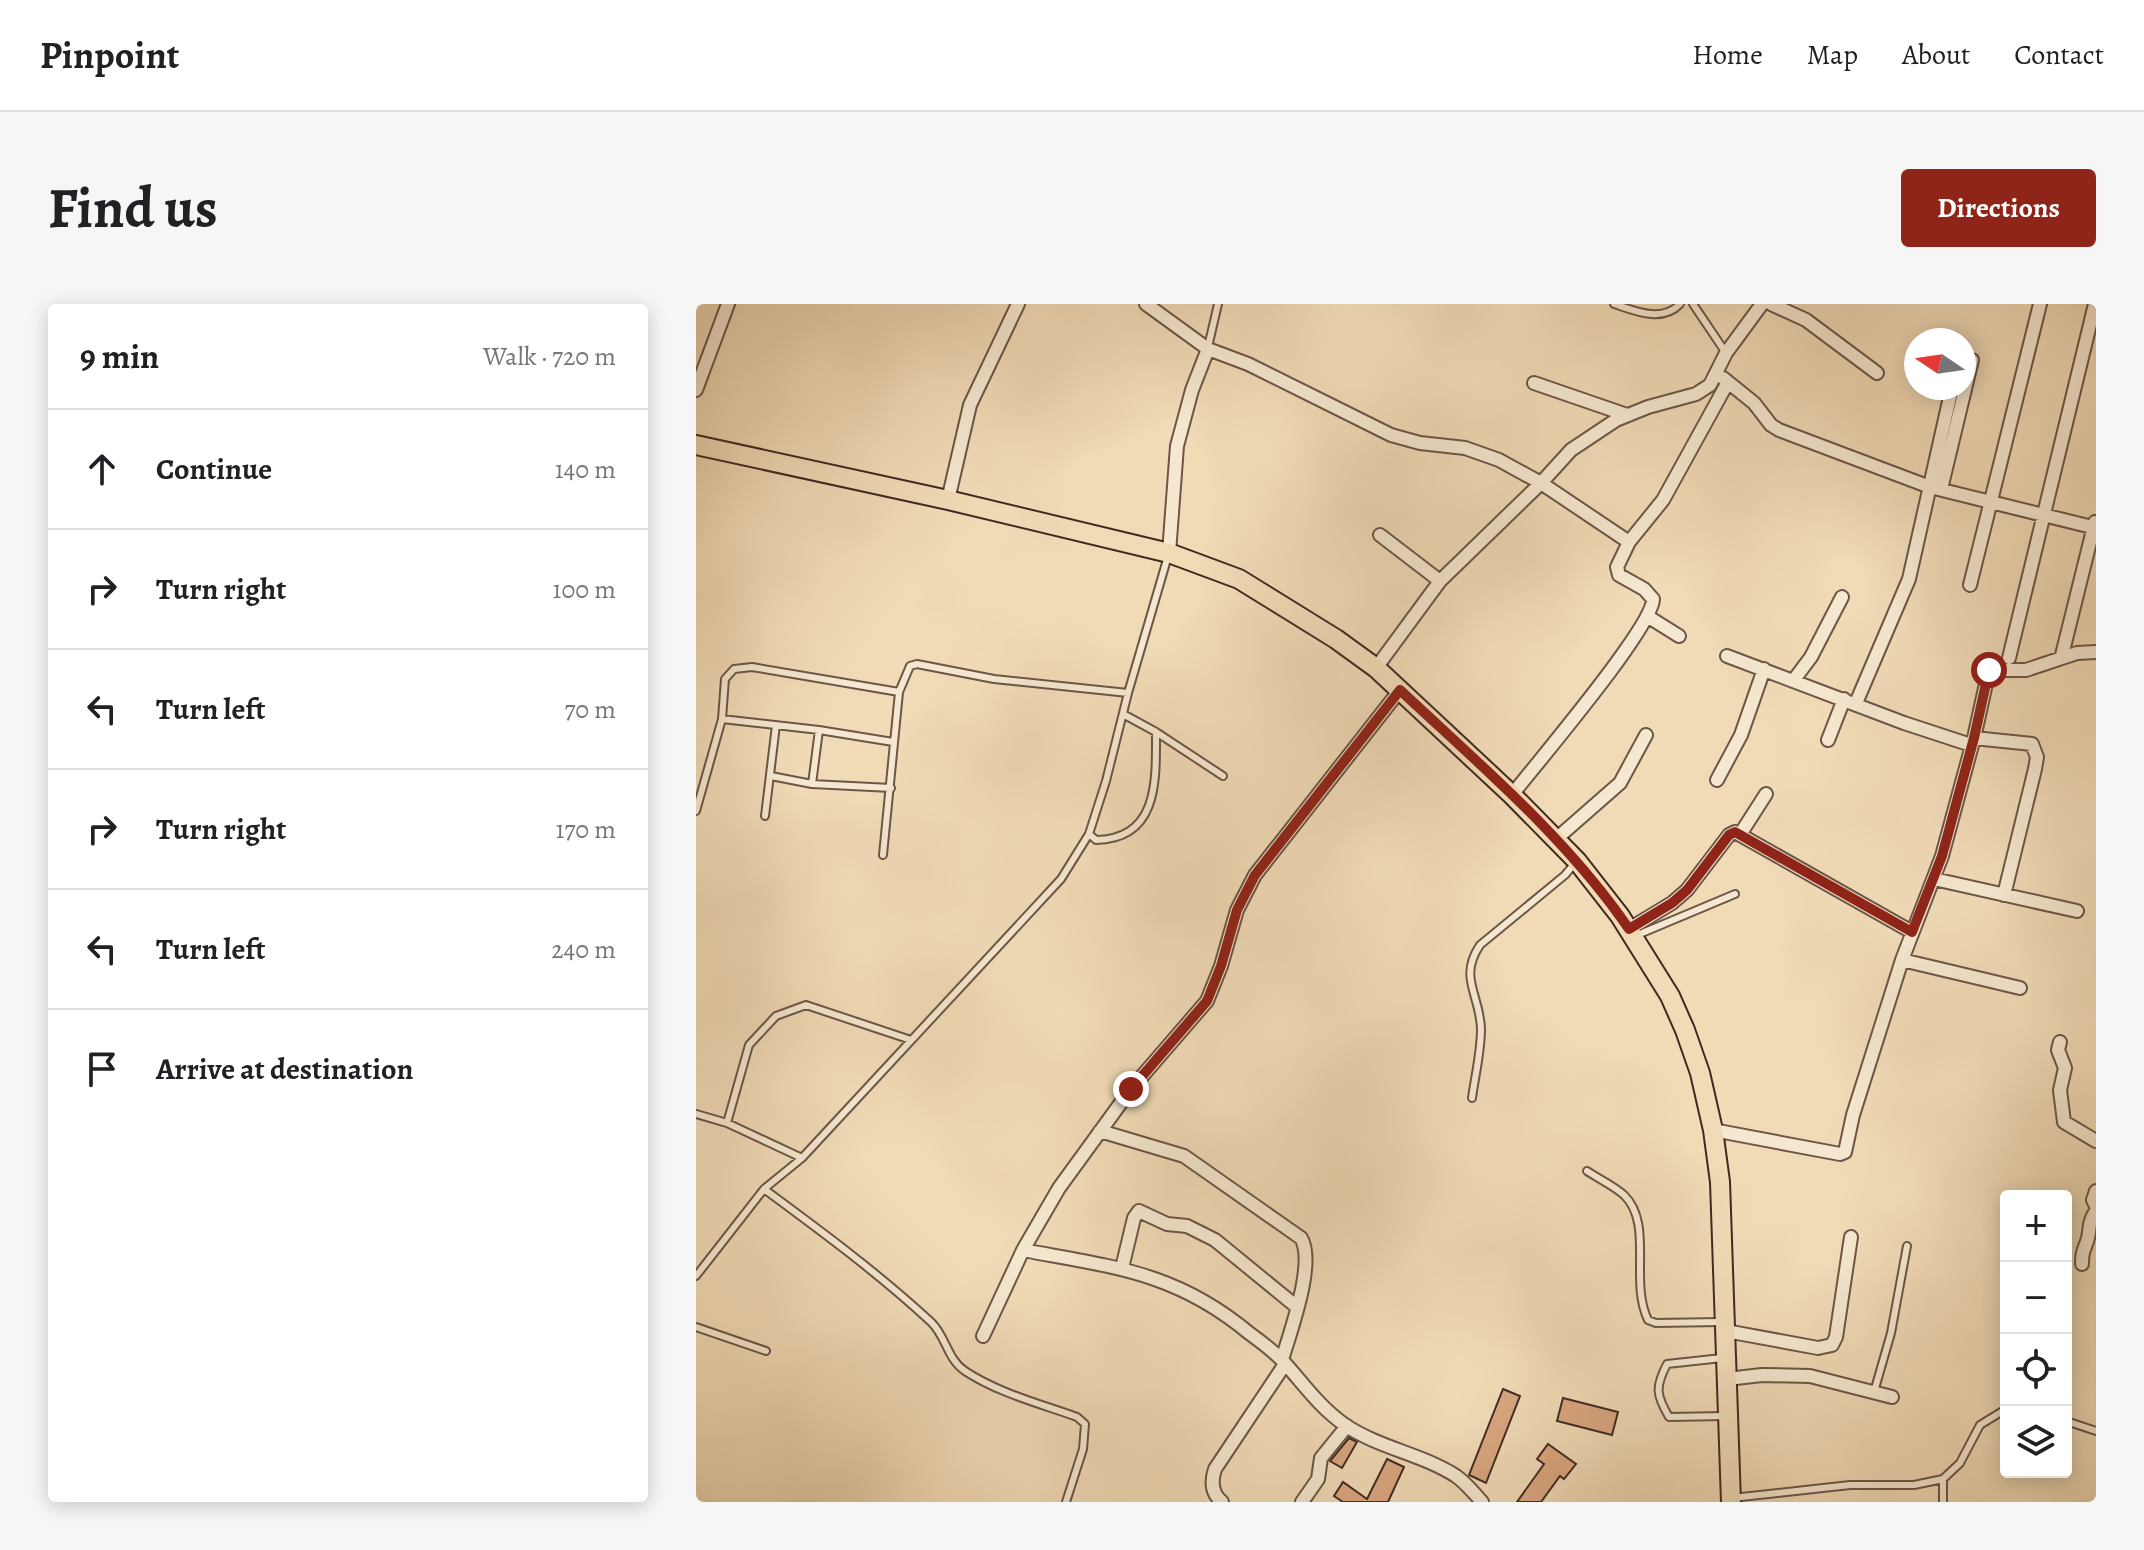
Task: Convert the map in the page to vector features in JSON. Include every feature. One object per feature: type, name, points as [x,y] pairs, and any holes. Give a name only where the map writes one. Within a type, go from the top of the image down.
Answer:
[{"type":"main road","points":[[696,445],[948,500],[1169,553],[1220,570],[1257,588],[1376,668],[1512,795],[1577,861],[1631,933],[1670,996],[1700,1073],[1713,1130],[1720,1182],[1731,1500]]},
{"type":"street","points":[[696,390],[728,304]]},
{"type":"street","points":[[948,500],[970,405],[1018,304]]},
{"type":"street","points":[[1146,304],[1208,349],[1248,364],[1391,435],[1420,443],[1479,451],[1541,483],[1629,542]]},
{"type":"street","points":[[1512,795],[1618,660],[1647,616],[1653,599],[1644,589],[1619,575],[1617,570],[1629,542],[1663,500],[1723,378],[1726,353],[1762,304]]},
{"type":"street","points":[[1771,304],[1806,320],[1877,373]]},
{"type":"street","points":[[1970,585],[2040,304]]},
{"type":"street","points":[[2009,658],[2095,304]]},
{"type":"street","points":[[1169,553],[1177,446],[1185,413],[1208,349]]},
{"type":"street","points":[[1376,668],[1440,581],[1581,441],[1627,415],[1696,394],[1723,378]]},
{"type":"street","points":[[1723,378],[1754,403],[1771,425],[1779,430],[1935,488],[2095,525],[2062,655]]},
{"type":"street","points":[[1534,383],[1627,415]]},
{"type":"street","points":[[1935,488],[1950,400]]},
{"type":"street","points":[[1828,740],[1909,579],[1960,400]]},
{"type":"street","points":[[1380,535],[1440,581]]},
{"type":"street","points":[[1793,681],[1811,657],[1842,597]]},
{"type":"street","points":[[1647,616],[1679,636]]},
{"type":"street","points":[[1713,1130],[1840,1154],[1845,1152],[1853,1115],[1902,960],[1934,879],[1954,816],[1989,670],[2026,670],[2077,653],[2096,652]]},
{"type":"street","points":[[1727,656],[1904,723],[1973,742],[2032,744],[2035,769],[2004,895]]},
{"type":"street","points":[[1717,780],[1741,735],[1764,669]]},
{"type":"street","points":[[983,1336],[1023,1250],[1059,1188],[1131,1089],[1201,1011],[1221,966],[1237,910],[1255,875],[1400,690]]},
{"type":"street","points":[[1555,840],[1620,783],[1646,735]]},
{"type":"street","points":[[1741,833],[1766,794]]},
{"type":"street","points":[[1631,933],[1672,903],[1699,876],[1729,835],[1735,832],[1912,932]]},
{"type":"street","points":[[1934,879],[2077,911]]},
{"type":"street","points":[[1902,960],[2020,988]]},
{"type":"street","points":[[2060,1042],[2058,1050],[2065,1074],[2060,1090],[2062,1117],[2064,1122],[2096,1141]]},
{"type":"street","points":[[1100,1131],[1184,1156],[1301,1238],[1305,1245],[1305,1267],[1283,1362],[1211,1479],[1217,1498],[1222,1502]]},
{"type":"street","points":[[2082,1264],[2089,1220],[2096,1209],[2093,1200],[2096,1191]]},
{"type":"street","points":[[1122,1268],[1134,1218],[1139,1211],[1145,1212],[1167,1224],[1187,1226],[1215,1240],[1297,1307]]},
{"type":"street","points":[[1726,1327],[1818,1348],[1832,1345],[1836,1337],[1851,1237]]},
{"type":"street","points":[[1023,1250],[1122,1268],[1156,1277],[1191,1293],[1236,1322],[1283,1362],[1320,1405],[1347,1426],[1457,1477],[1482,1502]]},
{"type":"street","points":[[1727,1379],[1762,1375],[1810,1376],[1892,1397]]},
{"type":"street","points":[[1302,1502],[1318,1479],[1321,1458],[1347,1426]]},
{"type":"lane","points":[[1208,349],[1218,304]]},
{"type":"lane","points":[[1614,304],[1658,315],[1680,304]]},
{"type":"lane","points":[[1693,304],[1726,353]]},
{"type":"lane","points":[[696,1276],[764,1189],[802,1158],[1061,879],[1089,834],[1169,553]]},
{"type":"lane","points":[[883,855],[899,692],[910,666],[917,664],[994,679],[1128,693]]},
{"type":"lane","points":[[696,811],[722,719],[725,679],[734,669],[752,667],[899,692]]},
{"type":"lane","points":[[1123,714],[1223,776]]},
{"type":"lane","points":[[722,719],[893,742]]},
{"type":"lane","points":[[765,816],[776,725]]},
{"type":"lane","points":[[812,784],[819,730]]},
{"type":"lane","points":[[1089,834],[1096,840],[1114,839],[1139,825],[1148,810],[1156,773],[1156,732]]},
{"type":"lane","points":[[771,776],[812,784],[891,788]]},
{"type":"lane","points":[[1472,1098],[1481,1030],[1480,1012],[1469,981],[1472,957],[1480,945],[1565,875],[1577,861]]},
{"type":"lane","points":[[1631,933],[1735,894]]},
{"type":"lane","points":[[727,1123],[749,1045],[776,1016],[806,1005],[911,1040]]},
{"type":"lane","points":[[696,1114],[727,1123],[802,1158]]},
{"type":"lane","points":[[1587,1171],[1624,1195],[1635,1212],[1640,1230],[1638,1291],[1648,1320],[1726,1327]]},
{"type":"lane","points":[[764,1189],[901,1294],[938,1329],[948,1353],[964,1371],[982,1381],[1077,1417],[1085,1424],[1083,1449],[1066,1502]]},
{"type":"lane","points":[[1874,1392],[1891,1333],[1907,1246]]},
{"type":"lane","points":[[696,1327],[766,1351]]},
{"type":"lane","points":[[1725,1357],[1667,1364],[1660,1378],[1658,1398],[1669,1417],[1727,1416]]},
{"type":"lane","points":[[1731,1500],[1850,1485],[1914,1485],[1943,1479],[1960,1463],[1980,1425],[2000,1413]]},
{"type":"lane","points":[[2072,1423],[2096,1431]]},
{"type":"lane","points":[[1943,1479],[1943,1502]]},
{"type":"building","points":[[1503,1389],[1520,1396],[1486,1483],[1469,1475]]},
{"type":"building","points":[[1563,1398],[1618,1412],[1612,1435],[1557,1421]]},
{"type":"building","points":[[1349,1438],[1357,1442],[1342,1468],[1330,1461]]},
{"type":"building","points":[[1548,1444],[1576,1464],[1564,1479],[1560,1476],[1541,1502],[1517,1502],[1544,1464],[1537,1459]]},
{"type":"building","points":[[1387,1459],[1404,1467],[1388,1502],[1343,1502],[1334,1496],[1343,1482],[1367,1499]]},
{"type":"route","points":[[1131,1089],[1207,1001],[1237,910],[1255,875],[1400,690],[1577,861],[1629,929],[1672,903],[1687,890],[1729,835],[1735,832],[1912,932],[1934,879],[1954,816],[1989,670]]}]
